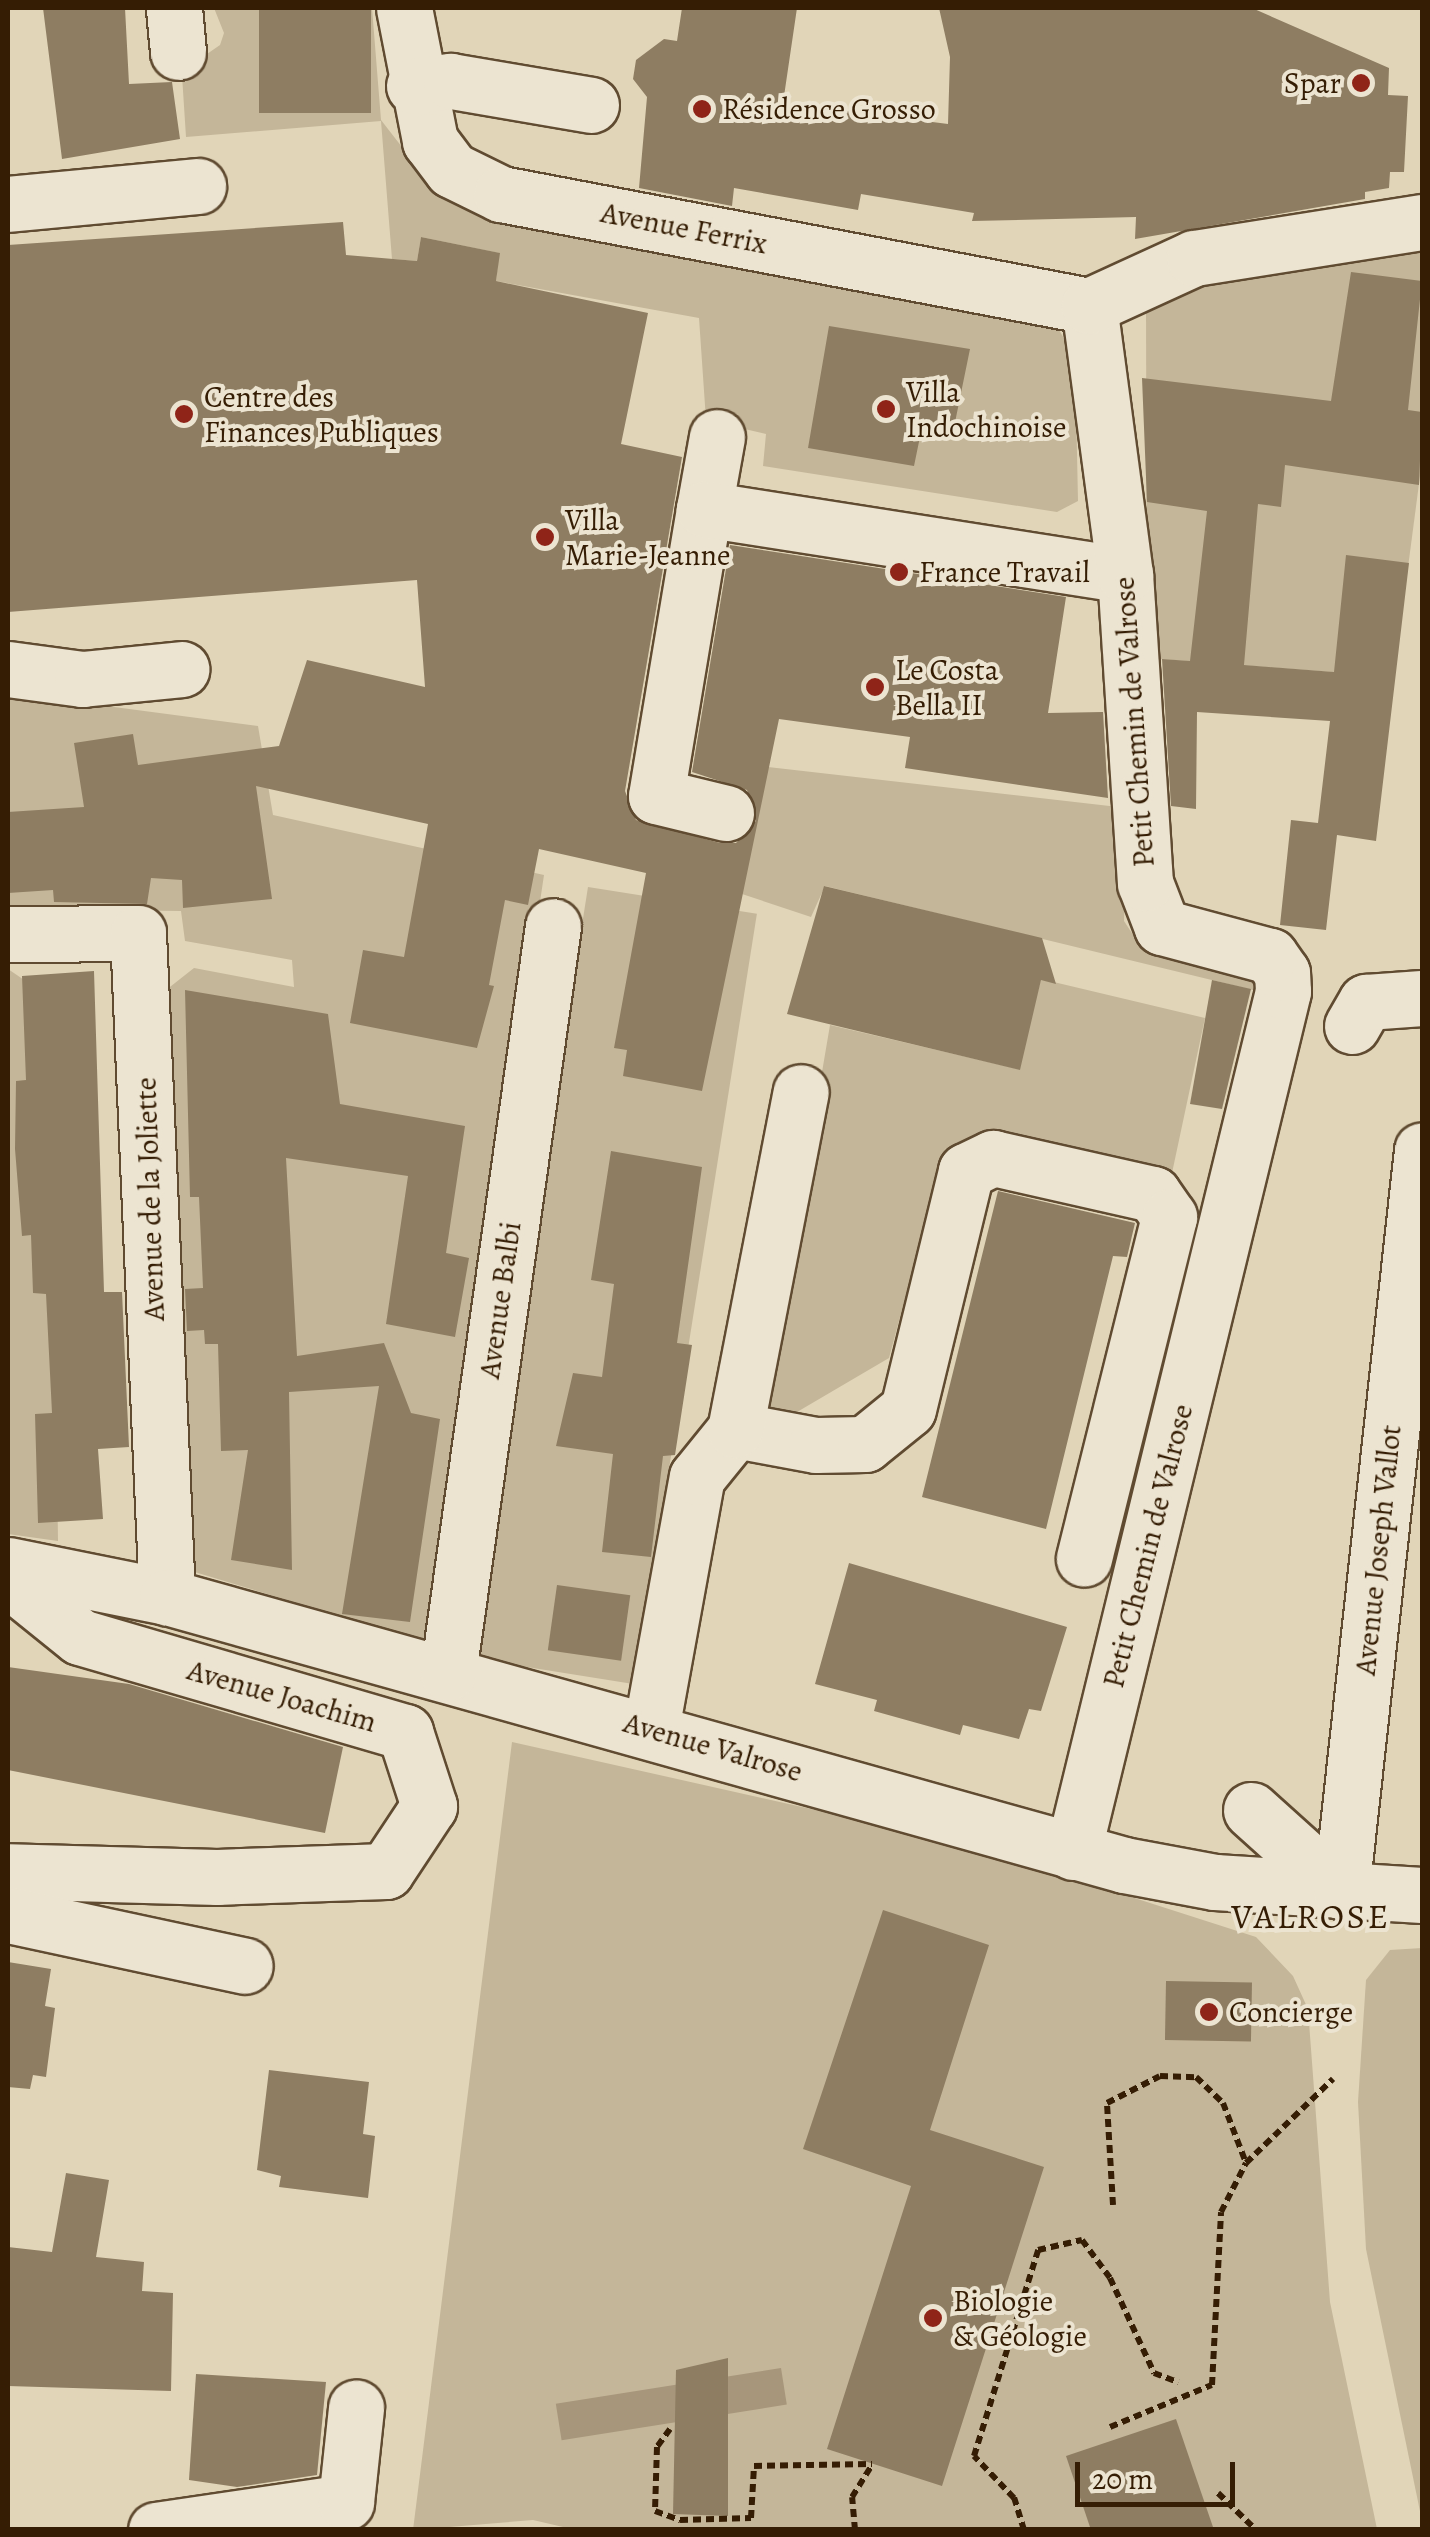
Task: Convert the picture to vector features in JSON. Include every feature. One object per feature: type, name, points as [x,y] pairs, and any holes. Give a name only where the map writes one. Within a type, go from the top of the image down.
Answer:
[{"type":"street","name":"Avenue Ferrix","points":[[404,8],[414,86],[430,140],[452,170],[500,194],[1089,306]]},
{"type":"street","points":[[414,86],[451,81],[591,105]]},
{"type":"street","points":[[8,204],[198,186]]},
{"type":"street","points":[[1089,306],[1194,258],[1422,222]]},
{"type":"street","name":"Petit Chemin de Valrose","points":[[1073,1852],[1284,991],[1282,973],[1270,956],[1162,927],[1145,883],[1125,575],[1089,306]]},
{"type":"street","points":[[718,438],[656,796],[726,813]]},
{"type":"street","points":[[704,509],[1125,575]]},
{"type":"street","points":[[8,669],[82,679],[182,669]]},
{"type":"street","name":"Avenue Balbi","points":[[448,1673],[552,926]]},
{"type":"street","name":"Avenue de la Joliette","points":[[8,934],[138,933],[167,1596]]},
{"type":"street","points":[[1352,1026],[1366,1002],[1422,998]]},
{"type":"street","points":[[651,1729],[697,1477],[735,1430],[801,1092]]},
{"type":"street","name":"Avenue Joseph Vallot","points":[[1341,1891],[1388,1650],[1422,1150]]},
{"type":"street","points":[[735,1430],[816,1445],[865,1444],[908,1409],[966,1171],[992,1158],[1153,1194],[1169,1217],[1084,1559]]},
{"type":"street","name":"Avenue Valrose","points":[[8,1565],[167,1596],[651,1729],[1073,1852],[1215,1882],[1422,1895]]},
{"type":"street","name":"Avenue Joachim","points":[[8,1580],[80,1636],[405,1732],[428,1806],[386,1871],[217,1876],[8,1871]]},
{"type":"street","points":[[1251,1810],[1341,1891]]},
{"type":"street","points":[[8,1915],[244,1966]]},
{"type":"street","points":[[156,2530],[346,2502],[356,2408]]},
{"type":"path","points":[[1112,2205],[1106,2103],[1160,2076],[1196,2076],[1224,2103],[1246,2163]]},
{"type":"path","points":[[1110,2427],[1212,2385],[1221,2212],[1246,2163],[1332,2079]]},
{"type":"path","points":[[1024,2530],[1014,2498],[974,2456],[1038,2250],[1082,2240],[1110,2278],[1154,2373],[1178,2382]]},
{"type":"path","points":[[670,2429],[657,2447],[655,2511],[680,2520],[750,2518],[754,2466],[872,2464],[852,2496],[855,2530]]},
{"type":"path","points":[[1218,2492],[1256,2530]]},
{"type":"shaded area","points":[[214,8],[372,8],[381,120],[412,160],[1040,315],[1058,328],[1075,358],[1078,501],[1057,512],[763,466],[766,434],[706,420],[699,318],[496,281],[499,253],[421,237],[417,261],[392,259],[381,121],[186,137],[181,60],[194,63],[220,45],[224,33]]},
{"type":"shaded area","points":[[1422,239],[1422,461],[1395,666],[1345,673],[1147,658],[1146,310],[1215,281]]},
{"type":"shaded area","points":[[8,693],[258,726],[273,815],[544,875],[429,1643],[178,1567],[161,994],[194,968],[294,987],[292,960],[185,941],[181,911],[8,909]]},
{"type":"shaded area","points":[[768,767],[1127,808],[1124,921],[1143,950],[1253,974],[1253,990],[825,886],[811,917],[742,894]]},
{"type":"shaded area","points":[[588,887],[757,914],[635,1684],[466,1657]]},
{"type":"shaded area","points":[[8,969],[30,984],[55,1308],[58,1541],[8,1534]]},
{"type":"shaded area","points":[[1041,979],[1205,1018],[1172,1173],[985,1130],[945,1149],[889,1358],[780,1422],[765,1408],[830,1025],[1018,1069]]},
{"type":"shaded area","points":[[512,1742],[963,1843],[1256,1937],[1293,1976],[1308,2009],[1330,2302],[1377,2529],[576,2530],[533,2520],[413,2530]]},
{"type":"shaded area","points":[[1422,1948],[1422,2521],[1366,2249],[1358,2102],[1366,1980],[1390,1950]]},
{"type":"shaded area","points":[[781,2368],[787,2405],[562,2440],[556,2404]]},
{"type":"building","points":[[43,8],[125,8],[129,84],[172,82],[180,139],[62,159]]},
{"type":"building","points":[[259,8],[371,8],[371,113],[259,113]]},
{"type":"building","points":[[682,8],[797,8],[783,103],[948,124],[950,57],[939,8],[1252,8],[1389,68],[1388,95],[1408,96],[1404,172],[1390,172],[1389,188],[1365,192],[1365,199],[1135,239],[1136,217],[972,221],[974,213],[861,194],[858,210],[734,188],[732,206],[639,188],[647,97],[633,79],[636,60],[664,39],[677,41]]},
{"type":"building","points":[[343,222],[346,255],[417,261],[421,237],[500,253],[496,281],[648,313],[621,444],[682,457],[625,791],[636,820],[720,843],[736,843],[756,821],[747,790],[692,772],[730,545],[1066,597],[1048,713],[1103,712],[1108,798],[905,768],[910,737],[779,719],[702,1091],[623,1076],[627,1050],[614,1048],[646,873],[539,849],[528,905],[505,900],[489,985],[494,986],[477,1048],[350,1023],[363,950],[404,957],[428,824],[256,786],[272,899],[183,908],[182,880],[151,878],[147,904],[54,902],[53,890],[8,893],[8,812],[84,807],[74,743],[133,734],[138,765],[279,746],[307,660],[425,687],[417,580],[8,612],[8,245]]},
{"type":"building","points":[[1351,272],[1422,281],[1408,410],[1422,412],[1419,485],[1285,465],[1281,507],[1258,504],[1244,665],[1334,672],[1346,555],[1409,563],[1376,841],[1337,835],[1326,930],[1280,925],[1291,820],[1318,823],[1330,721],[1197,712],[1196,809],[1171,806],[1162,659],[1190,661],[1207,511],[1147,502],[1142,378],[1331,401]]},
{"type":"building","name":"Villa Indochinoise","points":[[829,326],[970,349],[952,437],[921,432],[914,466],[808,448]]},
{"type":"building","points":[[824,886],[1042,938],[1056,984],[1041,980],[1020,1070],[787,1014]]},
{"type":"building","points":[[94,971],[104,1292],[122,1292],[129,1447],[98,1449],[103,1519],[38,1523],[35,1414],[52,1413],[46,1294],[33,1293],[31,1235],[22,1236],[15,1149],[16,1081],[26,1080],[22,976]]},
{"type":"building","points":[[1212,980],[1251,989],[1222,1109],[1190,1104]]},
{"type":"building","points":[[185,990],[328,1014],[340,1104],[465,1126],[446,1253],[469,1258],[455,1337],[386,1324],[408,1176],[286,1158],[297,1356],[384,1343],[411,1413],[440,1419],[410,1622],[342,1614],[379,1386],[289,1392],[292,1570],[231,1560],[248,1450],[221,1451],[218,1344],[205,1344],[204,1330],[187,1331],[185,1289],[203,1288],[199,1197],[190,1197]]},
{"type":"building","points":[[611,1151],[702,1167],[677,1343],[692,1345],[675,1455],[663,1456],[651,1557],[602,1552],[613,1454],[556,1446],[573,1373],[602,1377],[614,1284],[591,1280]]},
{"type":"building","points":[[998,1191],[1135,1223],[1127,1257],[1113,1256],[1046,1529],[922,1497]]},
{"type":"building","points":[[849,1563],[1067,1627],[1041,1711],[1029,1709],[1019,1739],[963,1725],[960,1735],[874,1711],[877,1700],[815,1684]]},
{"type":"building","points":[[557,1585],[630,1595],[621,1661],[548,1650]]},
{"type":"building","points":[[8,1667],[129,1684],[343,1747],[325,1833],[8,1770]]},
{"type":"building","name":"Biologie & Géologie","points":[[883,1910],[989,1945],[930,2130],[1044,2167],[942,2486],[827,2449],[911,2186],[803,2149]]},
{"type":"building","points":[[8,1962],[51,1969],[45,2006],[55,2008],[46,2077],[33,2075],[30,2089],[8,2087]]},
{"type":"building","name":"Concierge","points":[[1166,1981],[1252,1983],[1251,2041],[1165,2040]]},
{"type":"building","points":[[269,2070],[369,2082],[363,2134],[375,2136],[368,2198],[279,2187],[281,2176],[257,2170]]},
{"type":"building","points":[[66,2173],[109,2180],[96,2257],[144,2262],[142,2291],[173,2293],[171,2391],[8,2386],[8,2247],[52,2252]]},
{"type":"building","points":[[728,2358],[728,2516],[673,2514],[676,2370]]},
{"type":"building","points":[[196,2374],[326,2382],[317,2475],[237,2487],[189,2480]]},
{"type":"building","points":[[1176,2419],[1214,2530],[1091,2530],[1066,2456]]},
{"type":"place","name":"Spar","points":[[1361,83]]},
{"type":"place","name":"Résidence Grosso","points":[[702,109]]},
{"type":"place","name":"Villa Indochinoise","points":[[886,409]]},
{"type":"place","name":"Centre des Finances Publiques","points":[[184,414]]},
{"type":"place","name":"Villa Marie-Jeanne","points":[[545,537]]},
{"type":"place","name":"France Travail","points":[[899,572]]},
{"type":"place","name":"Le Costa Bella II","points":[[875,687]]},
{"type":"place","name":"Concierge","points":[[1209,2012]]},
{"type":"place","name":"Biologie & Géologie","points":[[933,2318]]},
{"type":"district","name":"VALROSE","points":[[1311,1916]]}]
